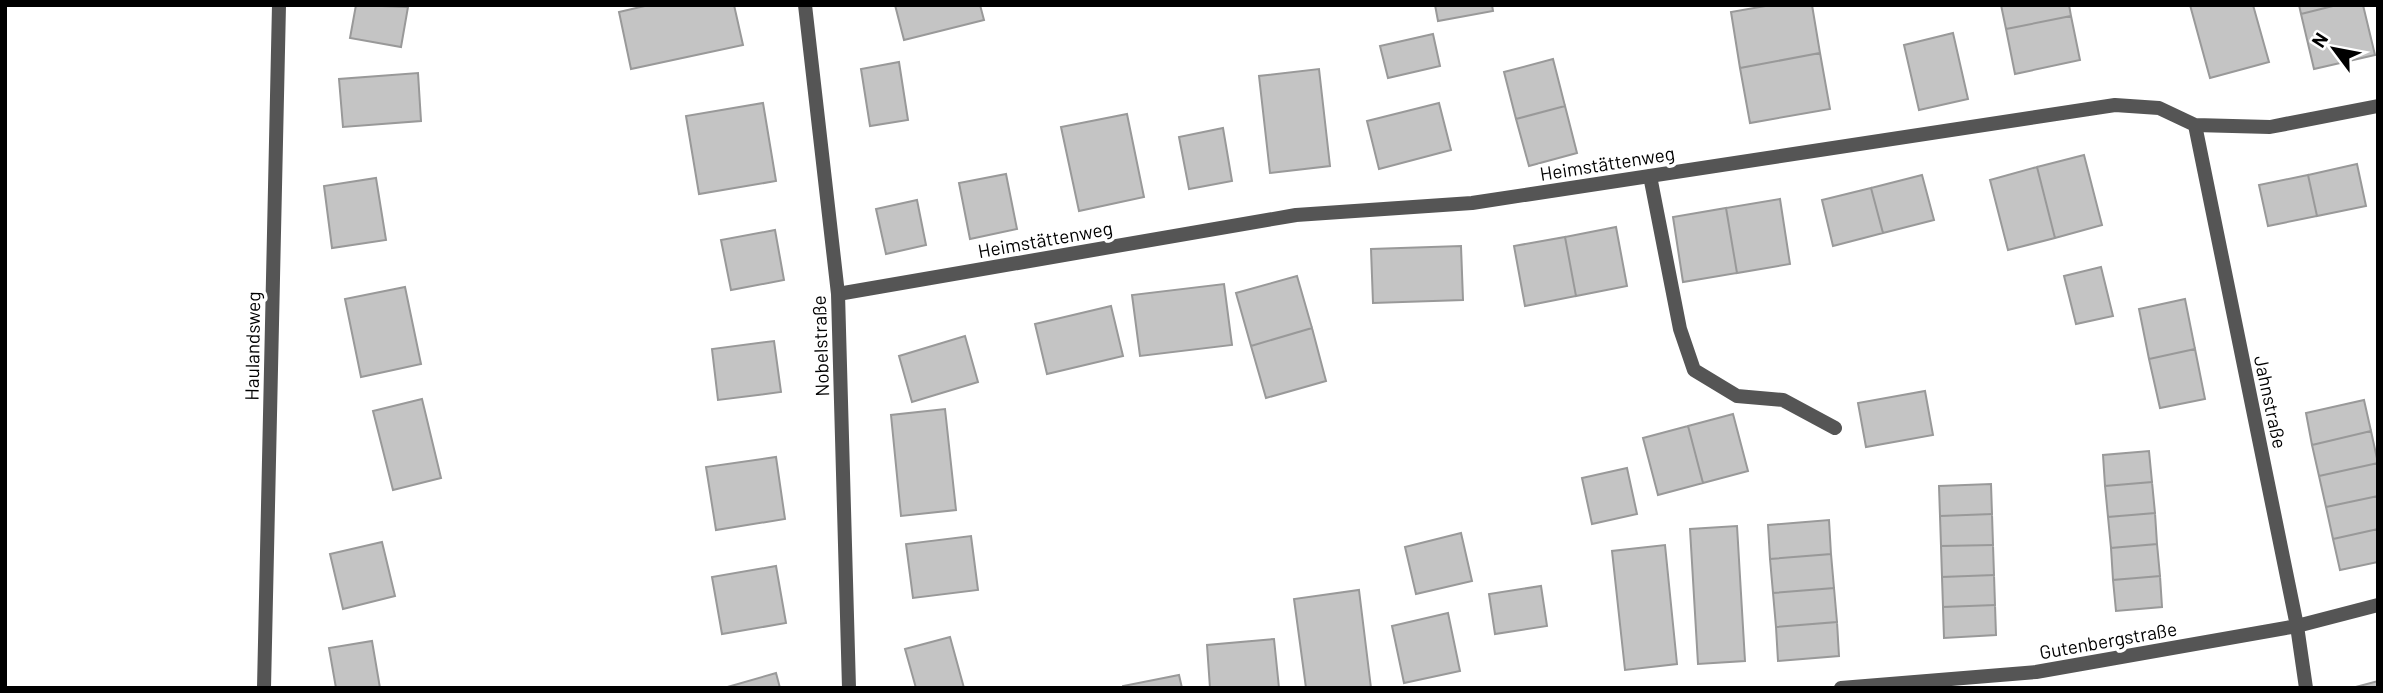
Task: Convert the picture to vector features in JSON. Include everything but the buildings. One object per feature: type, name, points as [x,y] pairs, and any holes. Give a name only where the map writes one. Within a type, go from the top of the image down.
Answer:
[{"type":"street","name":"Haulandsweg","points":[[264,688],[279,5]]},
{"type":"street","name":"Nobelstraße","points":[[805,5],[838,294],[849,688]]},
{"type":"street","name":"Heimstättenweg","points":[[838,294],[1296,215],[1472,203],[2115,105],[2159,108],[2195,125],[2270,127],[2378,106]]},
{"type":"street","name":"Jahnstraße","points":[[2195,125],[2297,625],[2306,688]]},
{"type":"street","points":[[1650,176],[1680,329],[1694,370],[1737,396],[1783,400],[1835,428]]},
{"type":"street","name":"Gutenbergstraße","points":[[1841,688],[2036,672],[2297,625],[2378,605]]}]
